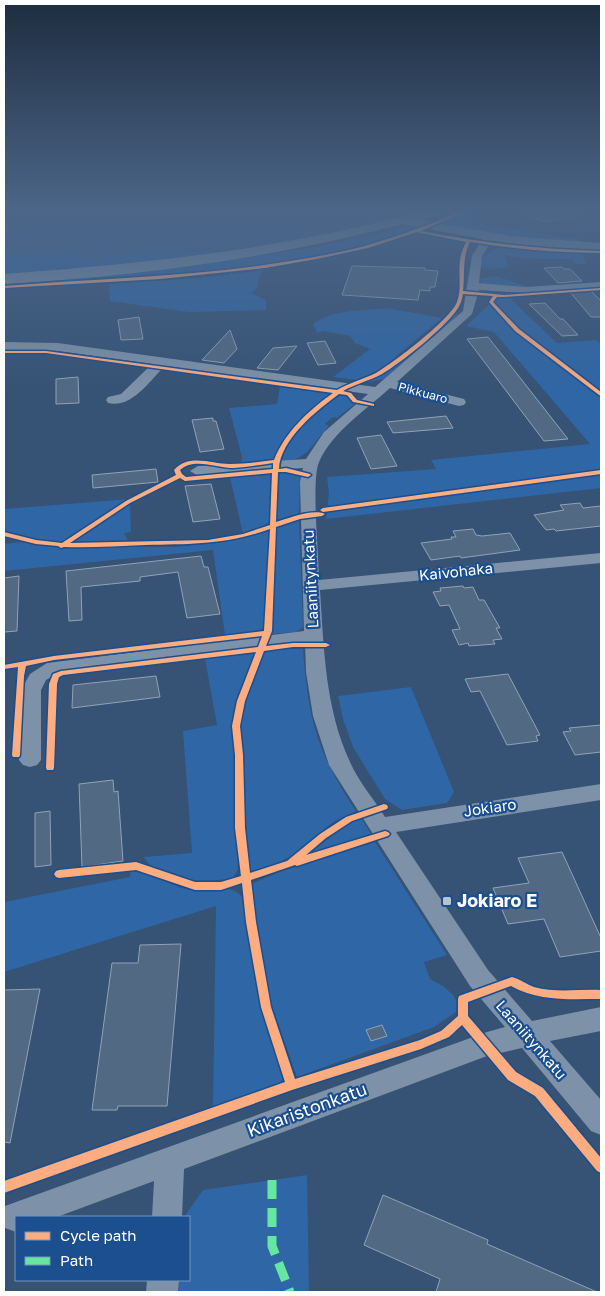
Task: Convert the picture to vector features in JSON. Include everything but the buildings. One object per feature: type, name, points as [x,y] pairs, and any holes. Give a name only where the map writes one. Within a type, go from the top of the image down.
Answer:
[{"type":"highway","points":[[4,279],[126,269]]},
{"type":"street","name":"Laaniitynkatu","points":[[472,269],[472,300],[468,312],[329,435],[311,463],[308,482],[311,586],[316,672],[322,716],[340,765],[479,978],[601,1121]]},
{"type":"street","points":[[473,286],[526,290],[601,285]]},
{"type":"street","name":"Pikkuaro","points":[[4,346],[58,347],[381,387],[459,402]]},
{"type":"street","points":[[113,400],[126,397],[162,361]]},
{"type":"street","points":[[198,471],[311,463]]},
{"type":"street","name":"Kaivohaka","points":[[311,586],[601,558]]},
{"type":"street","points":[[30,760],[31,690],[34,681],[42,673],[54,667],[314,636]]},
{"type":"street","name":"Jokiaro","points":[[379,826],[601,792]]},
{"type":"street","name":"Kikaristonkatu","points":[[19,1216],[487,1044],[601,1019]]},
{"type":"street","points":[[167,1216],[170,1161]]},
{"type":"shaded area","points":[[4,269],[57,269],[57,271],[4,275]]},
{"type":"shaded area","points":[[237,269],[162,277],[4,286],[4,282],[148,271]]},
{"type":"shaded area","points":[[263,270],[258,286],[251,293],[266,300],[266,310],[189,312],[110,301],[109,284],[200,278]]},
{"type":"shaded area","points":[[496,276],[529,287],[482,283],[479,279]]},
{"type":"shaded area","points":[[497,297],[509,297],[557,343],[596,340],[601,344],[601,488],[326,519],[329,493],[327,477],[436,469],[431,460],[590,444],[494,332],[466,326]]},
{"type":"shaded area","points":[[387,308],[442,318],[382,368],[358,380],[333,377],[370,349],[355,343],[350,336],[324,331],[317,333],[313,324],[320,319],[338,313]]},
{"type":"shaded area","points":[[455,313],[458,314],[451,322],[385,379],[358,384],[385,372]]},
{"type":"shaded area","points":[[280,386],[332,394],[288,436],[273,460],[241,463],[242,457],[229,408],[277,404]]},
{"type":"shaded area","points":[[339,394],[349,397],[352,402],[356,403],[337,418],[333,417],[325,424],[329,426],[304,454],[298,458],[282,462],[283,453],[295,434]]},
{"type":"shaded area","points":[[286,471],[300,476],[299,513],[278,520],[276,518],[280,472]]},
{"type":"shaded area","points":[[274,472],[270,521],[258,529],[243,534],[230,477]]},
{"type":"shaded area","points":[[131,499],[125,502],[130,505],[131,532],[124,533],[129,543],[63,545],[77,536],[71,537],[60,545],[25,538],[4,531],[4,509]]},
{"type":"shaded area","points":[[299,518],[303,627],[296,632],[271,634],[276,528]]},
{"type":"shaded area","points":[[266,531],[269,532],[264,628],[248,633],[225,635],[213,550],[4,571],[4,544],[22,542],[78,548],[176,547],[231,541]]},
{"type":"shaded area","points":[[303,649],[308,695],[317,734],[332,771],[356,811],[333,822],[295,854],[276,864],[249,872],[240,728],[244,701],[260,656],[265,651]]},
{"type":"shaded area","points":[[252,652],[254,654],[237,703],[233,725],[236,767],[238,869],[233,878],[223,880],[185,879],[160,872],[151,866],[144,857],[192,853],[183,731],[217,725],[205,659]]},
{"type":"shaded area","points":[[411,687],[454,792],[447,803],[402,810],[385,799],[353,747],[343,719],[338,696]]},
{"type":"shaded area","points":[[362,819],[371,834],[306,856],[350,822]]},
{"type":"shaded area","points":[[375,842],[447,955],[424,962],[430,979],[443,986],[453,995],[458,1004],[456,1012],[434,1027],[297,1077],[272,1006],[263,973],[251,884],[282,871]]},
{"type":"shaded area","points":[[131,869],[146,872],[175,886],[190,890],[225,888],[237,892],[242,897],[262,1006],[283,1078],[280,1083],[213,1106],[216,906],[4,972],[4,902],[130,877]]},
{"type":"shaded area","points":[[307,1175],[309,1292],[179,1292],[179,1281],[190,1281],[190,1216],[185,1216],[203,1190]]},
{"type":"marked path","points":[[272,1180],[272,1246],[290,1292]]},
{"type":"cycle path","points":[[4,287],[244,269]]},
{"type":"cycle path","points":[[292,1085],[266,1007],[251,922],[240,828],[239,755],[236,726],[241,701],[268,631],[276,461],[286,441],[316,409],[337,392],[384,370],[430,334],[454,311],[459,304],[461,296],[461,269]]},
{"type":"cycle path","points":[[461,292],[504,296],[601,289]]},
{"type":"cycle path","points":[[495,296],[491,302],[517,330],[601,394]]},
{"type":"cycle path","points":[[4,352],[46,352],[338,392],[349,394],[355,401],[372,405]]},
{"type":"cycle path","points":[[276,461],[229,466],[194,462],[187,463],[177,470],[179,475],[185,479],[286,470],[308,475]]},
{"type":"cycle path","points":[[323,510],[601,472]]},
{"type":"cycle path","points":[[61,546],[128,502],[180,476]]},
{"type":"cycle path","points":[[4,534],[36,542],[67,545],[196,542],[234,538],[288,520],[322,514]]},
{"type":"cycle path","points":[[4,667],[54,658],[267,633]]},
{"type":"cycle path","points":[[50,768],[53,684],[56,676],[61,673],[293,645],[326,645]]},
{"type":"cycle path","points":[[16,755],[22,664]]},
{"type":"cycle path","points":[[59,874],[136,866],[195,886],[221,886],[290,864],[323,836],[349,819],[384,807]]},
{"type":"cycle path","points":[[297,862],[385,834]]},
{"type":"cycle path","points":[[4,1187],[292,1085],[421,1044],[445,1034],[463,1018],[463,999],[512,981],[533,991],[555,995],[601,994]]},
{"type":"cycle path","points":[[463,1018],[512,1076],[539,1092],[601,1167]]},
{"type":"place","name":"Jokiaro E","points":[[447,901]]}]
